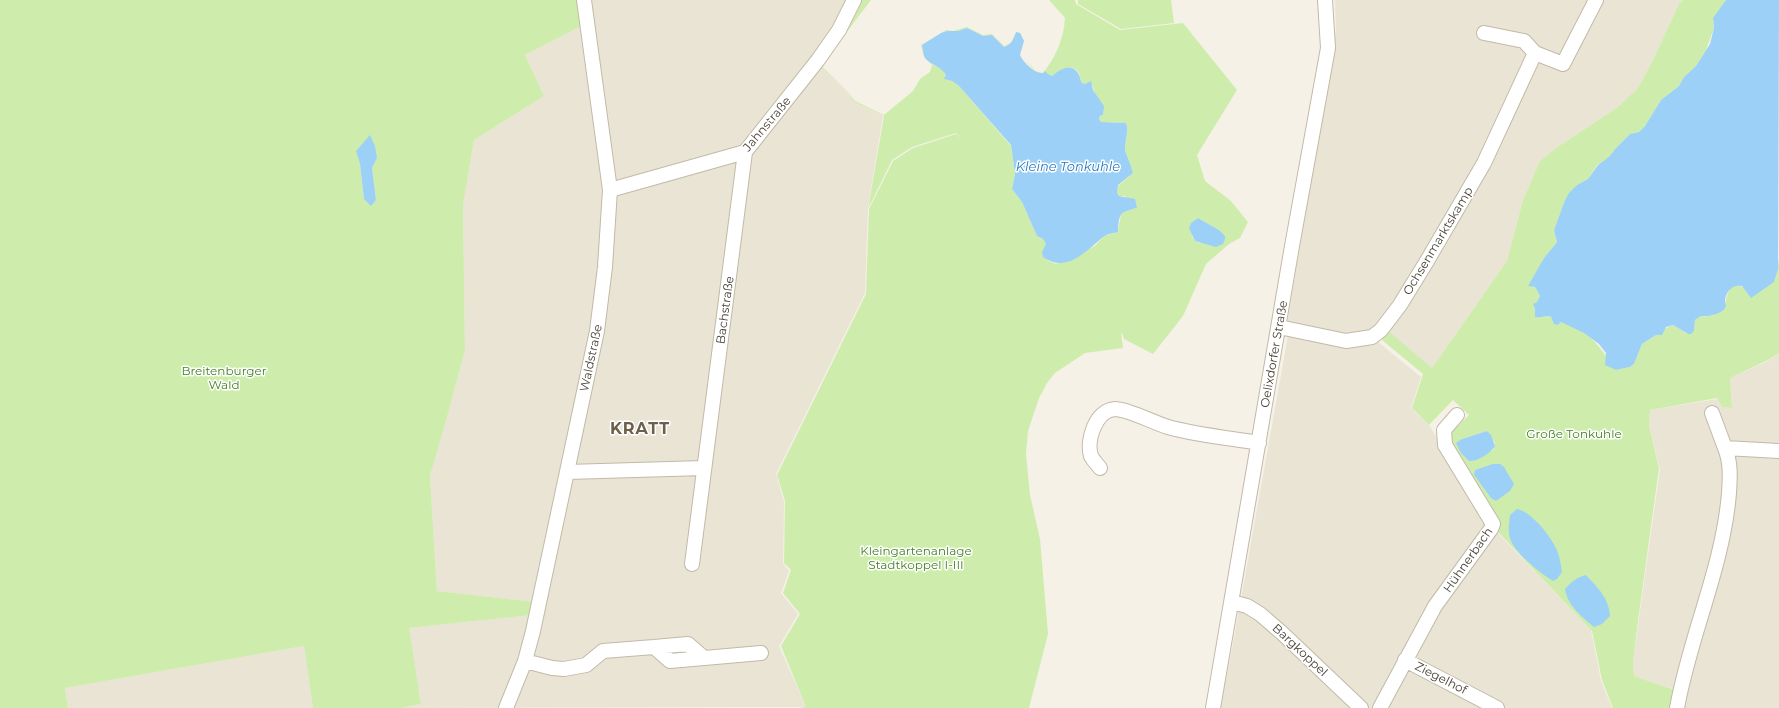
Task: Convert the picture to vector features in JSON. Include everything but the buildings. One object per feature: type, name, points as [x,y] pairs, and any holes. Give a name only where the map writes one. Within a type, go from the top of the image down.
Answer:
[{"type":"street","name":"Waldstraße","points":[[506,708],[525,661],[567,472],[601,307],[610,190],[584,0]]},
{"type":"street","name":"Jahnstraße","points":[[610,190],[745,152],[818,60],[838,30],[854,0]]},
{"type":"street","name":"Oelixdorfer Straße","points":[[1213,708],[1328,48],[1326,0]]},
{"type":"street","points":[[1484,33],[1524,41],[1535,53],[1563,64],[1596,0]]},
{"type":"street","name":"Ochsenmarktskamp","points":[[1279,328],[1346,341],[1372,337],[1381,330],[1400,305],[1484,163],[1535,53]]},
{"type":"street","name":"Bachstraße","points":[[692,564],[745,152]]},
{"type":"street","points":[[1100,468],[1091,455],[1093,429],[1100,417],[1108,411],[1115,409],[1169,427],[1259,443]]},
{"type":"street","points":[[1677,708],[1689,657],[1713,575],[1726,516],[1730,480],[1730,459],[1712,413]]},
{"type":"street","name":"Hühnerbach","points":[[1380,708],[1435,606],[1491,529],[1493,524],[1445,445],[1444,430],[1457,415]]},
{"type":"street","points":[[1725,448],[1779,451]]},
{"type":"street","points":[[567,472],[704,468]]},
{"type":"street","name":"Bargkoppel","points":[[1232,602],[1247,606],[1260,614],[1361,708]]},
{"type":"street","points":[[525,661],[552,668],[564,669],[586,665],[603,650],[654,647],[670,661],[761,653]]},
{"type":"street","name":"Ziegelhof","points":[[1405,660],[1497,708]]},
{"type":"shaded area","points":[[588,0],[855,0],[819,65],[843,87],[854,102],[883,116],[868,206],[865,293],[776,474],[784,502],[783,563],[789,571],[781,593],[798,614],[779,646],[806,707],[401,708],[421,704],[408,628],[531,615],[534,602],[437,591],[430,476],[465,350],[463,205],[474,140],[544,96],[525,55],[583,25]]},
{"type":"shaded area","points":[[1335,0],[1683,0],[1679,4],[1638,88],[1618,107],[1556,148],[1540,161],[1523,200],[1507,261],[1432,368],[1375,330],[1342,336],[1287,324],[1336,30]]},
{"type":"shaded area","points":[[1288,336],[1348,347],[1378,342],[1421,377],[1411,408],[1429,425],[1489,524],[1591,630],[1601,681],[1612,708],[1220,708]]},
{"type":"shaded area","points":[[1779,353],[1779,708],[1673,708],[1676,690],[1634,676],[1633,661],[1660,469],[1649,426],[1650,410],[1717,399],[1722,407],[1732,408],[1730,378],[1768,361]]},
{"type":"shaded area","points":[[304,646],[313,708],[68,708],[65,688]]},
{"type":"green space","name":"Breitenburger Wald","points":[[0,0],[581,0],[583,25],[525,55],[544,96],[474,140],[463,205],[465,350],[430,476],[437,591],[535,602],[532,615],[409,628],[421,704],[401,708],[313,708],[304,646],[65,688],[68,708],[0,708]],"holes":[[[356,151],[377,158],[372,168],[376,200],[364,199],[360,164]]]},
{"type":"green space","points":[[859,0],[871,0],[821,66],[843,86],[818,65]]},
{"type":"green space","name":"Kleingartenanlage Stadtkoppel I-III","points":[[1049,0],[1075,0],[1076,4],[1120,30],[1183,23],[1237,90],[1197,155],[1205,181],[1231,201],[1248,222],[1240,238],[1229,244],[1206,264],[1183,316],[1153,354],[1124,339],[1121,333],[1123,348],[1085,353],[1055,373],[1047,383],[1039,398],[1028,431],[1026,454],[1030,495],[1040,539],[1048,634],[1029,708],[799,708],[806,707],[781,646],[800,614],[783,593],[791,570],[784,563],[785,501],[777,475],[866,294],[869,209],[893,161],[913,148],[956,134],[962,139],[956,133],[912,147],[892,160],[868,209],[884,116],[854,102],[843,86],[855,101],[884,115],[913,91],[920,79],[930,72],[932,65],[924,57],[921,45],[941,33],[922,45],[932,64],[944,71],[946,75],[945,79],[952,81],[959,86],[1011,146],[1015,174],[1012,189],[1022,202],[1037,236],[1043,239],[1046,244],[1047,260],[1056,264],[1095,246],[1104,236],[1118,232],[1121,214],[1125,211],[1137,208],[1125,196],[1119,196],[1117,193],[1118,186],[1133,173],[1125,150],[1127,129],[1126,123],[1101,122],[1099,119],[1100,116],[1103,115],[1103,110],[1101,103],[1095,94],[1093,86],[1082,83],[1079,73],[1073,68],[1066,68],[1058,71],[1052,76],[1039,73],[1037,71],[1043,73],[1052,60],[1063,33],[1065,18]],"holes":[[[1198,218],[1219,230],[1200,243],[1195,241],[1192,236]]]},
{"type":"green space","points":[[1078,0],[1171,0],[1174,23],[1121,29],[1078,4]]},
{"type":"green space","name":"Große Tonkuhle","points":[[1683,0],[1726,0],[1713,21],[1714,28],[1706,50],[1696,66],[1684,77],[1679,86],[1661,100],[1645,126],[1639,132],[1630,134],[1615,149],[1611,156],[1597,165],[1588,179],[1577,185],[1565,200],[1554,230],[1557,242],[1544,258],[1529,286],[1535,287],[1540,296],[1536,309],[1537,315],[1538,318],[1544,316],[1550,317],[1558,325],[1561,322],[1581,330],[1594,341],[1616,370],[1630,367],[1634,364],[1642,344],[1661,331],[1673,325],[1687,334],[1694,331],[1695,320],[1701,316],[1705,317],[1726,306],[1728,292],[1734,286],[1741,286],[1746,290],[1774,281],[1779,260],[1779,353],[1768,360],[1730,378],[1732,408],[1722,407],[1717,398],[1650,410],[1649,426],[1659,468],[1633,661],[1634,676],[1675,690],[1672,708],[1613,708],[1602,680],[1592,631],[1498,532],[1494,518],[1448,436],[1469,415],[1453,400],[1429,425],[1412,408],[1423,374],[1382,340],[1388,331],[1432,368],[1507,261],[1523,200],[1540,161],[1556,148],[1618,107],[1638,88],[1679,4]],"holes":[[[1487,431],[1495,443],[1493,450],[1473,461],[1462,439]]]},
{"type":"green space","points":[[967,27],[983,35],[992,34],[1004,46],[1011,43],[1004,47],[992,35],[983,36],[967,28],[953,31]]},
{"type":"green space","points":[[1016,32],[1020,33],[1024,41]]},
{"type":"water","points":[[1726,0],[1779,0],[1778,269],[1774,282],[1751,298],[1742,286],[1733,287],[1728,291],[1725,300],[1725,309],[1719,313],[1701,316],[1695,320],[1694,331],[1691,334],[1688,334],[1673,325],[1666,327],[1662,335],[1656,335],[1642,344],[1634,364],[1630,367],[1616,370],[1605,365],[1606,353],[1599,344],[1584,333],[1561,322],[1558,325],[1554,324],[1549,316],[1535,317],[1535,308],[1533,304],[1537,302],[1540,296],[1535,287],[1528,286],[1544,258],[1557,242],[1554,230],[1569,193],[1577,185],[1588,179],[1598,165],[1610,156],[1630,134],[1639,132],[1645,126],[1661,100],[1679,86],[1684,77],[1696,66],[1710,44],[1714,28],[1713,18]]},
{"type":"water","name":"Kleine Tonkuhle","points":[[967,28],[983,36],[992,35],[1004,47],[1009,45],[1016,32],[1020,33],[1024,41],[1020,55],[1030,67],[1036,72],[1043,73],[1045,71],[1052,76],[1065,68],[1072,68],[1079,74],[1082,83],[1085,84],[1091,81],[1093,90],[1104,106],[1103,115],[1100,116],[1099,119],[1101,122],[1126,123],[1127,132],[1125,149],[1133,173],[1118,185],[1117,193],[1119,196],[1135,199],[1137,208],[1127,211],[1121,215],[1118,232],[1105,236],[1076,259],[1060,263],[1052,262],[1043,257],[1042,252],[1046,244],[1043,239],[1037,236],[1022,202],[1012,189],[1015,174],[1011,145],[959,86],[952,81],[944,79],[946,75],[944,72],[925,58],[922,45],[941,33],[947,31],[958,31]]},
{"type":"water","points":[[370,135],[375,146],[377,158],[372,168],[376,200],[371,206],[364,199],[360,164],[356,151]]},
{"type":"water","points":[[1198,218],[1219,230],[1225,236],[1223,244],[1216,247],[1195,241],[1189,228],[1191,223]]},
{"type":"water","points":[[1487,431],[1491,435],[1495,446],[1484,456],[1476,460],[1469,461],[1461,453],[1456,443],[1462,439]]},
{"type":"water","points":[[1493,464],[1500,464],[1504,467],[1514,484],[1510,491],[1496,501],[1491,498],[1474,475],[1475,470]]},
{"type":"water","points":[[1517,509],[1523,511],[1535,520],[1552,540],[1558,553],[1562,572],[1557,579],[1553,581],[1542,574],[1519,553],[1510,540],[1510,515]]},
{"type":"water","points":[[1586,575],[1595,584],[1608,604],[1610,616],[1602,624],[1594,627],[1580,615],[1572,605],[1566,595],[1565,589],[1574,580]]},
{"type":"district","name":"KRATT","points":[[640,428]]}]
